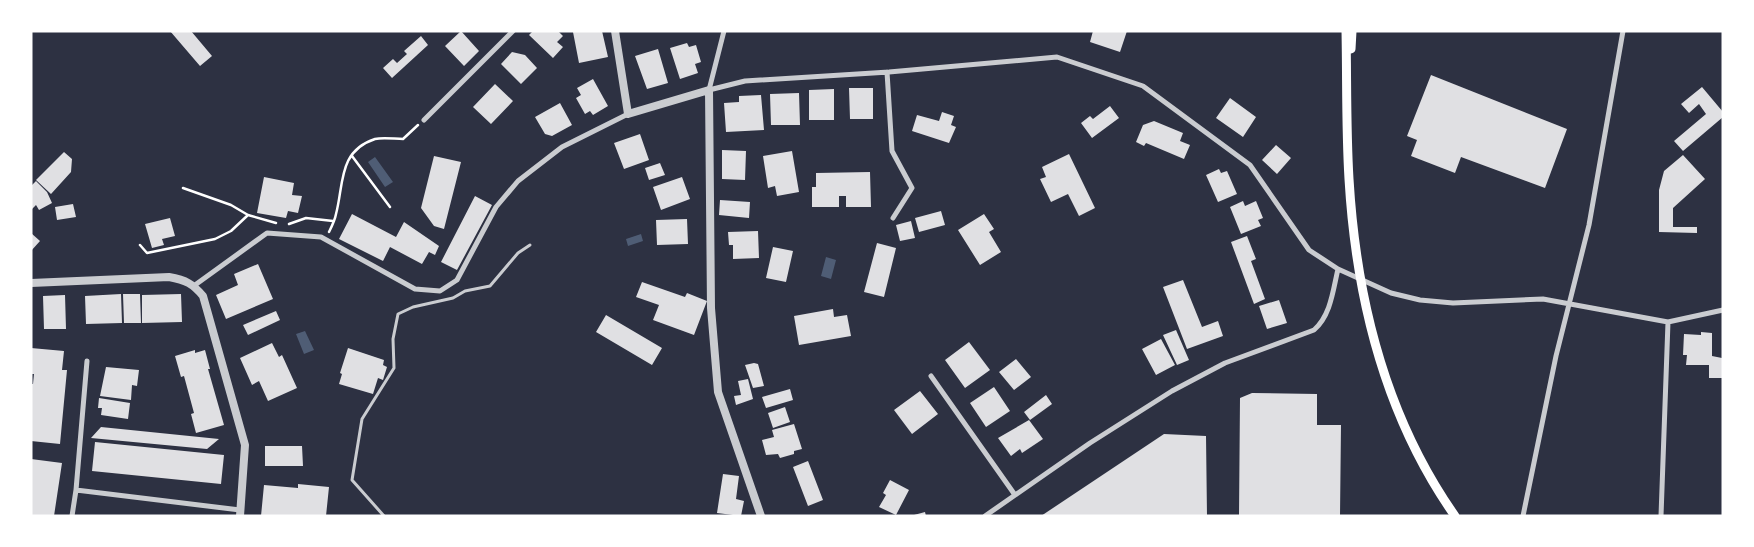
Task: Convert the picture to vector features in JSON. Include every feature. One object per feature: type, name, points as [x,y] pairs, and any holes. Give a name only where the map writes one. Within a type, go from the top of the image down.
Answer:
[{"type":"main road","points":[[1346,31],[1349,179],[1355,242],[1370,326],[1386,378],[1404,425],[1425,468],[1455,516]]},
{"type":"main road","points":[[1348,107],[1352,31]]},
{"type":"street","points":[[424,120],[514,31]]},
{"type":"street","points":[[614,31],[628,114]]},
{"type":"street","points":[[724,31],[709,90],[711,308],[718,392],[761,516]]},
{"type":"street","points":[[1523,516],[1569,304],[1589,225],[1623,31]]},
{"type":"street","points":[[195,285],[267,233],[321,237],[415,289],[440,291],[457,280],[496,207],[518,181],[562,147],[628,114],[745,81],[886,72],[1057,57],[1143,86],[1250,165],[1309,250],[1338,268],[1391,293],[1420,300],[1453,303],[1543,299],[1668,322],[1723,310]]},
{"type":"street","points":[[886,72],[892,151],[912,188],[894,218]]},
{"type":"street","points":[[985,516],[1090,442],[1172,391],[1225,364],[1314,330],[1322,323],[1327,313],[1338,268]]},
{"type":"street","points":[[31,283],[170,277],[195,285],[203,296],[245,445],[240,513],[76,490]]},
{"type":"street","points":[[1661,516],[1668,322]]},
{"type":"street","points":[[72,516],[87,361]]},
{"type":"street","points":[[931,376],[1015,495]]},
{"type":"lane","points":[[384,516],[352,480],[362,419],[394,368],[394,339],[398,314],[414,307],[453,298],[464,291],[490,286],[518,253],[530,245]]},
{"type":"path","points":[[326,240],[334,221],[345,165],[352,156],[362,147],[376,139],[403,139],[424,120]]},
{"type":"path","points":[[352,156],[390,208]]},
{"type":"path","points":[[182,188],[231,205],[248,215],[285,225],[306,218],[334,221]]},
{"type":"path","points":[[140,245],[147,253],[215,239],[231,231],[248,215]]},
{"type":"water","points":[[375,157],[393,182],[385,187],[368,162]]},
{"type":"water","points":[[641,234],[643,241],[628,246],[626,239]]},
{"type":"water","points":[[826,257],[836,260],[831,279],[821,276]]},
{"type":"water","points":[[305,331],[314,350],[304,354],[296,334]]},
{"type":"building","points":[[170,31],[191,31],[212,56],[200,66]]},
{"type":"building","points":[[461,31],[479,51],[464,66],[445,46]]},
{"type":"building","points":[[533,31],[558,31],[563,36],[557,42],[563,47],[553,58],[529,35]]},
{"type":"building","points":[[602,31],[608,57],[579,63],[573,32]]},
{"type":"building","points":[[1093,31],[1127,31],[1120,52],[1090,42]]},
{"type":"building","points":[[421,36],[428,45],[392,78],[383,68],[393,59],[397,63],[407,54],[404,51]]},
{"type":"building","points":[[687,43],[689,47],[696,45],[701,62],[695,64],[698,73],[680,79],[670,48]]},
{"type":"building","points":[[658,49],[668,83],[647,89],[635,56]]},
{"type":"building","points":[[512,52],[525,55],[537,68],[521,84],[501,64]]},
{"type":"building","points":[[1431,75],[1567,129],[1545,188],[1461,157],[1455,173],[1411,156],[1417,140],[1407,136]]},
{"type":"building","points":[[593,79],[608,106],[593,115],[590,111],[585,114],[576,98],[581,95],[577,88]]},
{"type":"building","points":[[495,84],[513,101],[491,124],[473,107]]},
{"type":"building","points":[[1702,87],[1723,112],[1723,117],[1683,151],[1674,141],[1706,114],[1699,104],[1689,113],[1681,104]]},
{"type":"building","points":[[849,88],[873,88],[873,119],[850,119]]},
{"type":"building","points":[[834,89],[834,120],[809,120],[809,90]]},
{"type":"building","points":[[799,93],[800,125],[771,125],[770,94]]},
{"type":"building","points":[[761,95],[764,130],[726,132],[724,103],[739,102],[739,96]]},
{"type":"building","points":[[1230,98],[1256,117],[1243,137],[1216,118]]},
{"type":"building","points":[[560,103],[572,125],[552,136],[545,134],[535,117]]},
{"type":"building","points":[[1110,106],[1119,118],[1092,138],[1081,123],[1090,116],[1093,119]]},
{"type":"building","points":[[942,112],[954,116],[951,125],[956,127],[949,143],[912,131],[917,115],[939,121]]},
{"type":"building","points":[[1154,121],[1183,133],[1180,141],[1190,145],[1184,159],[1146,143],[1144,146],[1136,142],[1143,125]]},
{"type":"building","points":[[640,134],[649,160],[624,169],[614,143]]},
{"type":"building","points":[[1276,145],[1291,158],[1277,174],[1262,160]]},
{"type":"building","points":[[722,150],[746,151],[745,180],[722,179]]},
{"type":"building","points":[[792,151],[799,192],[777,196],[775,186],[768,188],[763,156]]},
{"type":"building","points":[[64,152],[72,159],[71,172],[51,194],[36,180]]},
{"type":"building","points":[[1069,154],[1095,208],[1079,216],[1068,194],[1051,202],[1040,179],[1046,177],[1042,167]]},
{"type":"building","points":[[1683,155],[1705,179],[1673,208],[1673,227],[1697,227],[1697,233],[1659,232],[1659,190],[1664,171]]},
{"type":"building","points":[[434,156],[461,162],[444,229],[434,226],[421,208]]},
{"type":"building","points":[[660,163],[665,175],[649,180],[645,168]]},
{"type":"building","points":[[1219,169],[1221,173],[1227,171],[1237,194],[1218,202],[1206,175]]},
{"type":"building","points":[[870,172],[871,207],[846,207],[846,196],[839,196],[839,207],[812,207],[812,187],[816,187],[816,173]]},
{"type":"building","points":[[264,177],[294,183],[292,195],[302,196],[298,213],[288,211],[286,218],[257,213]]},
{"type":"building","points":[[682,177],[690,199],[661,210],[653,187]]},
{"type":"building","points":[[36,181],[47,192],[52,203],[39,210],[36,205],[31,210],[31,186]]},
{"type":"building","points":[[475,196],[492,205],[457,270],[441,262]]},
{"type":"building","points":[[720,200],[750,202],[749,218],[719,215]]},
{"type":"building","points":[[1243,201],[1245,206],[1256,201],[1263,218],[1258,220],[1261,226],[1241,234],[1230,207]]},
{"type":"building","points":[[73,204],[76,217],[57,220],[55,207]]},
{"type":"building","points":[[941,211],[945,225],[919,232],[915,218]]},
{"type":"building","points":[[352,214],[396,237],[404,222],[439,246],[435,255],[429,252],[422,264],[390,247],[383,261],[339,239]]},
{"type":"building","points":[[984,214],[994,229],[989,232],[1001,252],[980,265],[958,230]]},
{"type":"building","points":[[170,218],[175,236],[162,239],[164,245],[152,248],[145,224]]},
{"type":"building","points":[[687,219],[688,244],[657,245],[656,220]]},
{"type":"building","points":[[911,221],[915,238],[900,241],[896,225]]},
{"type":"building","points":[[758,231],[759,258],[733,259],[733,245],[729,245],[728,232]]},
{"type":"building","points":[[31,233],[40,241],[31,251]]},
{"type":"building","points":[[1247,236],[1256,259],[1251,261],[1265,299],[1254,304],[1231,242]]},
{"type":"building","points":[[877,243],[896,248],[884,297],[864,292]]},
{"type":"building","points":[[773,247],[793,251],[786,282],[766,278]]},
{"type":"building","points":[[258,264],[273,299],[226,319],[216,295],[238,285],[234,274]]},
{"type":"building","points":[[1183,280],[1202,327],[1218,321],[1223,336],[1187,349],[1163,287]]},
{"type":"building","points":[[642,282],[685,297],[687,293],[707,301],[694,335],[653,320],[659,305],[636,297]]},
{"type":"building","points":[[121,294],[122,323],[86,324],[85,296]]},
{"type":"building","points":[[123,294],[140,294],[141,323],[124,323]]},
{"type":"building","points":[[181,294],[182,322],[142,323],[142,295]]},
{"type":"building","points":[[65,295],[66,329],[44,329],[43,296]]},
{"type":"building","points":[[1279,300],[1287,323],[1267,329],[1259,306]]},
{"type":"building","points":[[833,309],[834,317],[847,315],[851,336],[799,345],[794,316]]},
{"type":"building","points":[[276,311],[280,320],[248,335],[243,325]]},
{"type":"building","points":[[606,315],[662,348],[652,365],[596,332]]},
{"type":"building","points":[[1176,330],[1189,360],[1177,365],[1163,335]]},
{"type":"building","points":[[1701,332],[1712,333],[1712,356],[1722,358],[1723,378],[1709,378],[1709,365],[1686,365],[1687,355],[1683,355],[1684,334],[1701,335]]},
{"type":"building","points":[[1161,339],[1175,365],[1156,375],[1142,349]]},
{"type":"building","points":[[969,342],[990,370],[965,388],[945,360]]},
{"type":"building","points":[[272,343],[279,357],[282,355],[297,388],[268,401],[259,381],[252,385],[240,358]]},
{"type":"building","points":[[31,348],[64,351],[62,370],[67,370],[60,444],[31,441],[31,384],[33,384],[34,374],[31,374]]},
{"type":"building","points":[[348,348],[384,360],[383,365],[387,367],[383,380],[378,378],[373,394],[339,384],[342,374],[340,373]]},
{"type":"building","points":[[195,350],[195,353],[205,350],[210,369],[208,369],[224,425],[196,433],[191,414],[194,413],[184,376],[181,377],[175,356]]},
{"type":"building","points":[[1016,359],[1031,377],[1014,390],[999,372]]},
{"type":"building","points":[[758,364],[764,386],[753,388],[745,365]]},
{"type":"building","points":[[106,367],[139,370],[137,386],[132,385],[131,400],[100,396]]},
{"type":"building","points":[[748,379],[753,399],[736,405],[734,396],[741,395],[738,381]]},
{"type":"building","points":[[994,387],[1010,411],[986,427],[970,403]]},
{"type":"building","points":[[790,389],[793,400],[766,408],[762,397]]},
{"type":"building","points":[[920,391],[938,414],[912,434],[894,410]]},
{"type":"building","points":[[1252,393],[1317,394],[1317,425],[1341,425],[1340,516],[1239,516],[1240,398]]},
{"type":"building","points":[[1046,395],[1052,404],[1030,420],[1024,412]]},
{"type":"building","points":[[99,398],[130,403],[128,419],[101,415],[102,408],[98,408]]},
{"type":"building","points":[[785,407],[790,422],[773,428],[768,413]]},
{"type":"building","points":[[1029,420],[1043,439],[1022,453],[1020,449],[1011,456],[998,438]]},
{"type":"building","points":[[794,424],[802,449],[794,451],[794,454],[780,458],[778,454],[766,455],[762,440],[774,437],[772,430]]},
{"type":"building","points":[[101,427],[219,439],[207,449],[91,438]]},
{"type":"building","points":[[1164,434],[1206,436],[1207,516],[1041,516]]},
{"type":"building","points":[[95,442],[224,455],[221,484],[92,471]]},
{"type":"building","points":[[265,446],[302,446],[303,466],[265,466]]},
{"type":"building","points":[[31,459],[62,463],[54,516],[31,516]]},
{"type":"building","points":[[808,461],[823,500],[808,506],[793,467]]},
{"type":"building","points":[[723,474],[739,476],[736,499],[744,501],[741,516],[717,513]]},
{"type":"building","points":[[890,480],[909,490],[896,515],[879,507],[886,495],[883,493]]},
{"type":"building","points":[[298,484],[329,487],[326,516],[261,516],[264,485],[298,488]]},
{"type":"building","points":[[925,512],[926,516],[914,516],[914,515]]}]
